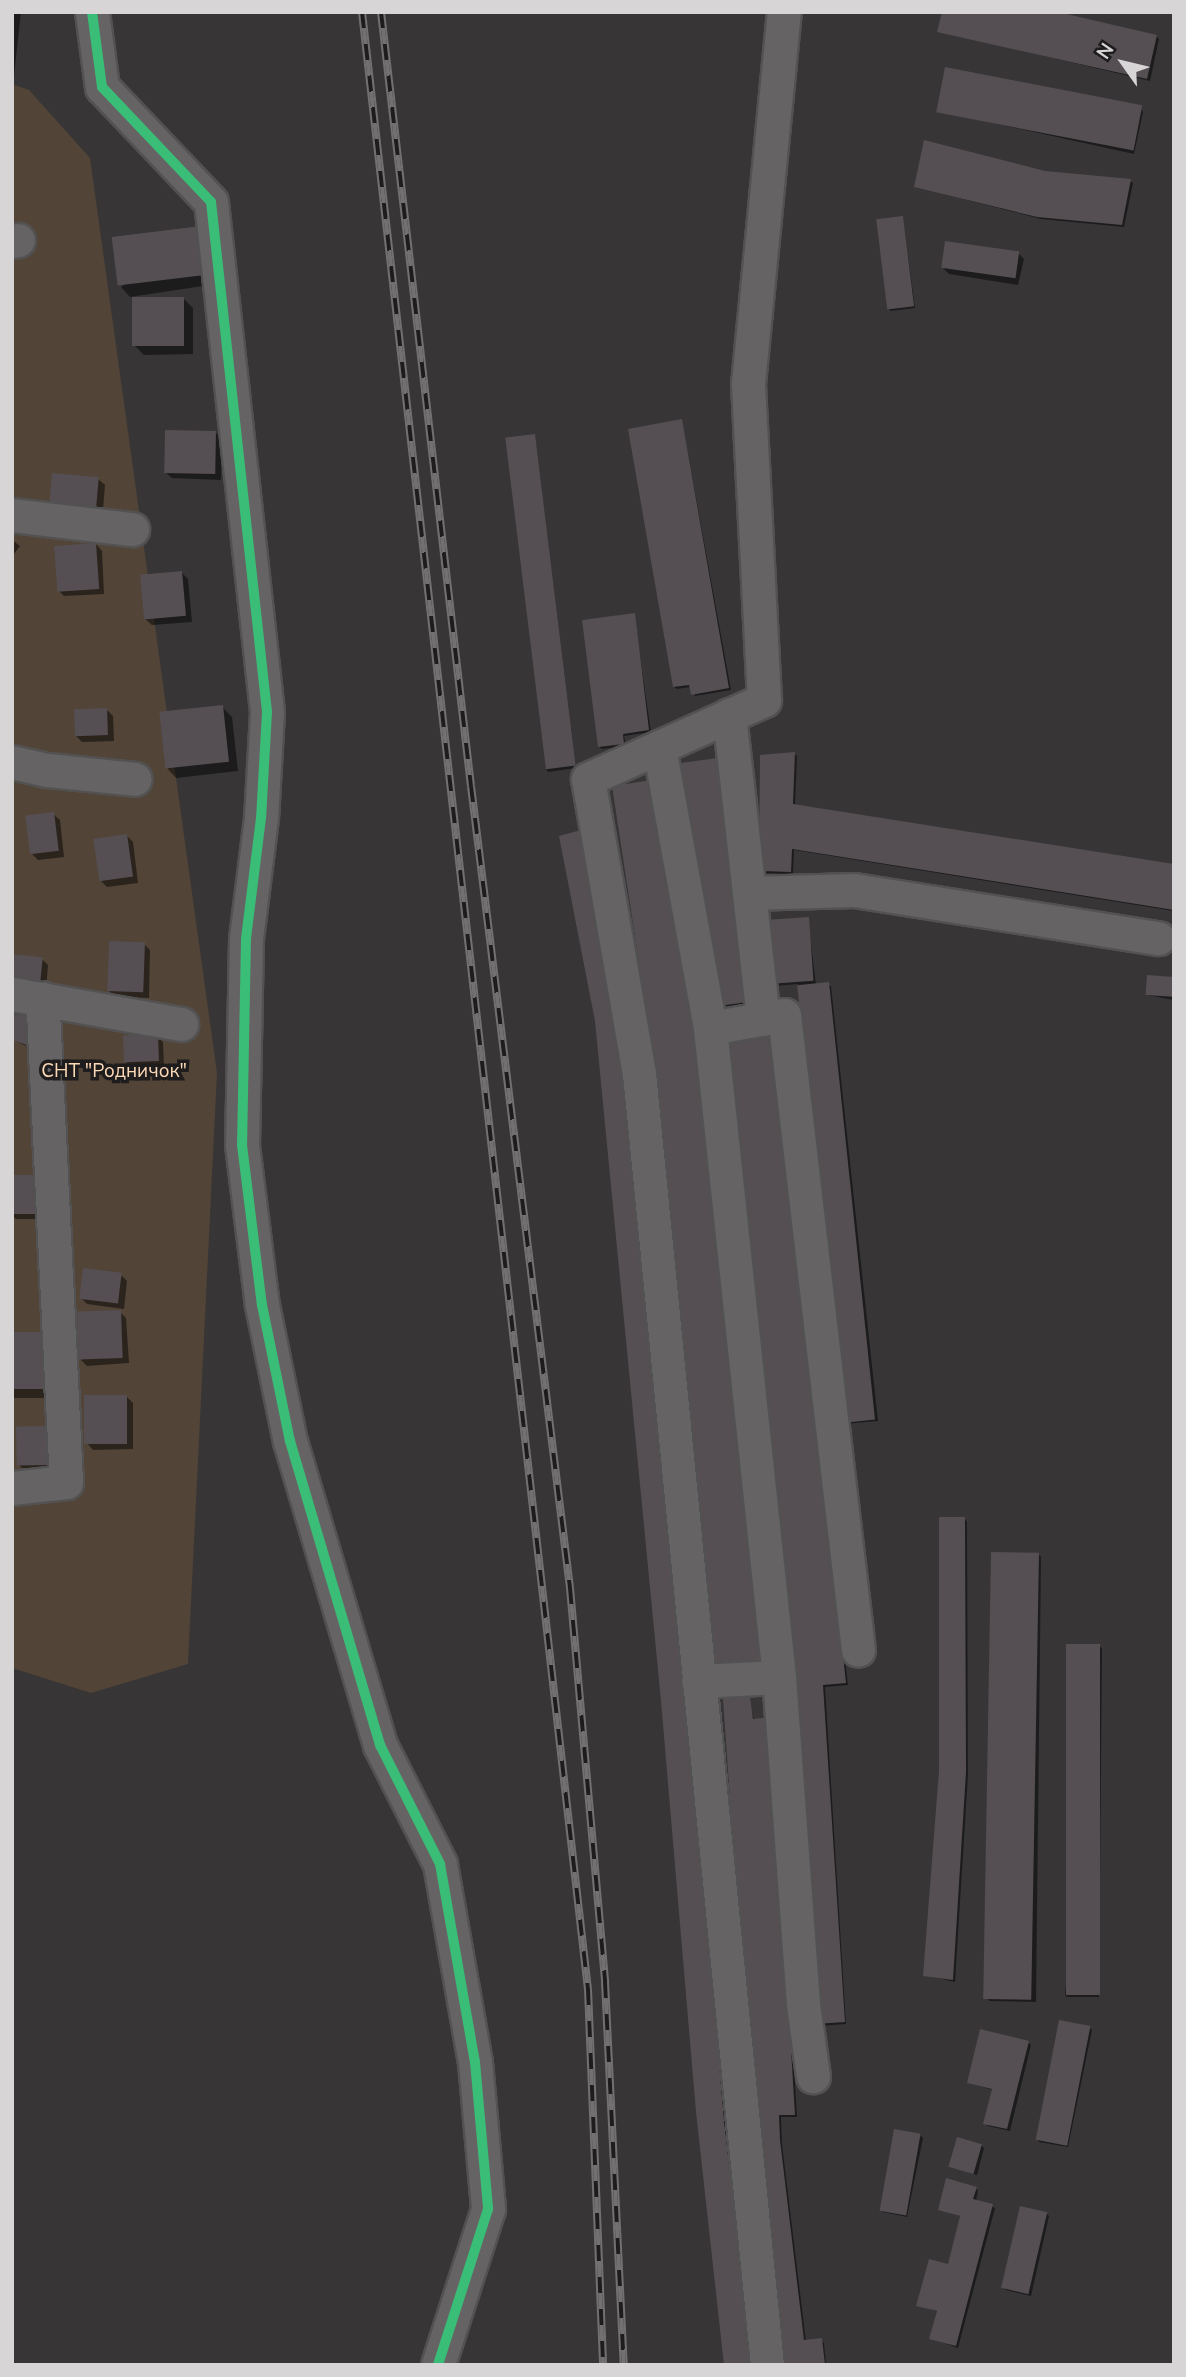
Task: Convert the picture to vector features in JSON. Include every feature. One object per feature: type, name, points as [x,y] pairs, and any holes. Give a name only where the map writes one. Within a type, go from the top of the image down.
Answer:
[{"type":"street","points":[[92,12],[102,87],[211,201],[267,712],[261,818],[246,939],[242,1145],[262,1305],[290,1441],[380,1745],[440,1864],[475,2062],[488,2208],[438,2365]]},
{"type":"street","points":[[767,2365],[639,1074],[588,779],[764,700],[748,384],[784,12]]},
{"type":"street","points":[[12,515],[132,529]]},
{"type":"street","points":[[729,715],[763,1019]]},
{"type":"street","points":[[659,747],[710,1028],[779,1677],[803,2004],[813,2076]]},
{"type":"street","points":[[12,762],[48,770],[135,779]]},
{"type":"street","points":[[749,893],[854,890],[1158,938]]},
{"type":"street","points":[[12,1488],[66,1482],[27,996],[181,1024]]},
{"type":"street","points":[[710,1028],[785,1015],[858,1650]]},
{"type":"street","points":[[698,1681],[779,1677]]},
{"type":"green space","name":"СНТ \"Родничок\"","points":[[12,84],[29,90],[90,158],[217,1073],[188,1664],[91,1693],[12,1668]]},
{"type":"building","points":[[942,12],[1058,12],[1157,35],[1147,79],[937,32]]},
{"type":"building","points":[[945,67],[1142,105],[1134,151],[936,112]]},
{"type":"building","points":[[924,140],[1045,171],[1131,179],[1122,225],[1037,217],[914,187]]},
{"type":"building","points":[[903,216],[914,306],[887,310],[876,219]]},
{"type":"building","points":[[201,226],[207,275],[118,286],[112,237]]},
{"type":"building","points":[[945,241],[1019,251],[1016,278],[941,268]]},
{"type":"building","points":[[132,297],[184,297],[184,346],[132,346]]},
{"type":"building","points":[[682,419],[729,688],[691,695],[689,685],[673,687],[628,429]]},
{"type":"building","points":[[165,430],[216,431],[215,474],[164,473]]},
{"type":"building","points":[[535,434],[576,766],[546,769],[505,438]]},
{"type":"building","points":[[52,473],[99,477],[95,517],[49,513]]},
{"type":"building","points":[[96,543],[99,589],[57,592],[54,546]]},
{"type":"building","points":[[182,571],[186,616],[144,619],[140,575]]},
{"type":"building","points":[[635,613],[649,730],[623,734],[624,744],[598,747],[582,620]]},
{"type":"building","points":[[223,705],[229,762],[165,768],[159,712]]},
{"type":"building","points":[[107,708],[108,735],[75,736],[74,709]]},
{"type":"building","points":[[795,752],[793,804],[1174,864],[1174,910],[792,849],[791,872],[759,871],[760,755]]},
{"type":"building","points":[[717,758],[751,1002],[716,1007],[681,763]]},
{"type":"building","points":[[660,779],[701,1054],[764,1665],[714,1669],[654,1061],[612,786]]},
{"type":"building","points":[[54,812],[59,851],[30,854],[25,816]]},
{"type":"building","points":[[581,830],[620,1019],[688,1698],[724,2121],[752,2365],[724,2365],[696,2112],[661,1701],[595,1021],[559,836]]},
{"type":"building","points":[[127,834],[133,877],[99,881],[93,839]]},
{"type":"building","points":[[809,917],[813,981],[770,984],[765,920]]},
{"type":"building","points":[[109,941],[145,942],[143,992],[107,991]]},
{"type":"building","points":[[12,954],[43,957],[40,987],[12,984]]},
{"type":"building","points":[[1147,975],[1174,977],[1173,997],[1146,995]]},
{"type":"building","points":[[829,982],[875,1420],[843,1423],[797,985]]},
{"type":"building","points":[[12,1015],[35,1016],[33,1047],[12,1040]]},
{"type":"building","points":[[158,1034],[159,1061],[124,1062],[123,1035]]},
{"type":"building","points":[[776,1036],[846,1683],[823,1685],[845,2022],[815,2024],[727,1041]]},
{"type":"building","points":[[12,1175],[35,1175],[35,1214],[12,1214]]},
{"type":"building","points":[[83,1268],[122,1273],[118,1304],[79,1299]]},
{"type":"building","points":[[121,1310],[123,1358],[79,1360],[77,1312]]},
{"type":"building","points":[[12,1332],[45,1332],[45,1389],[12,1389]]},
{"type":"building","points":[[84,1395],[127,1395],[127,1444],[84,1444]]},
{"type":"building","points":[[49,1426],[50,1465],[17,1466],[16,1427]]},
{"type":"building","points":[[939,1517],[965,1517],[966,1772],[953,1980],[923,1976],[939,1771]]},
{"type":"building","points":[[991,1552],[1039,1553],[1031,2000],[983,1999]]},
{"type":"building","points":[[1066,1644],[1100,1644],[1100,1995],[1066,1995]]},
{"type":"building","points":[[750,1697],[753,1719],[771,1717],[795,2115],[779,2115],[780,2140],[804,2340],[822,2338],[825,2365],[780,2365],[754,2143],[723,1699]]},
{"type":"building","points":[[1059,2020],[1090,2026],[1067,2146],[1036,2140]]},
{"type":"building","points":[[980,2029],[1029,2041],[1007,2129],[983,2124],[992,2089],[967,2083]]},
{"type":"building","points":[[894,2129],[921,2134],[906,2215],[880,2211]]},
{"type":"building","points":[[957,2137],[982,2144],[973,2174],[948,2167]]},
{"type":"building","points":[[946,2178],[977,2187],[973,2199],[993,2204],[956,2346],[929,2339],[937,2311],[916,2306],[929,2259],[948,2264],[960,2216],[938,2210]]},
{"type":"building","points":[[1020,2206],[1047,2212],[1028,2294],[1001,2288]]},
{"type":"railway","points":[[362,12],[588,1989],[603,2365]]},
{"type":"railway","points":[[381,12],[471,786],[570,1588],[605,1982],[624,2365]]},
{"type":"cycle path","points":[[92,12],[102,87],[211,202],[267,712],[261,818],[246,939],[242,1145],[262,1305],[290,1441],[380,1745],[440,1864],[475,2062],[488,2209],[438,2365]]}]
